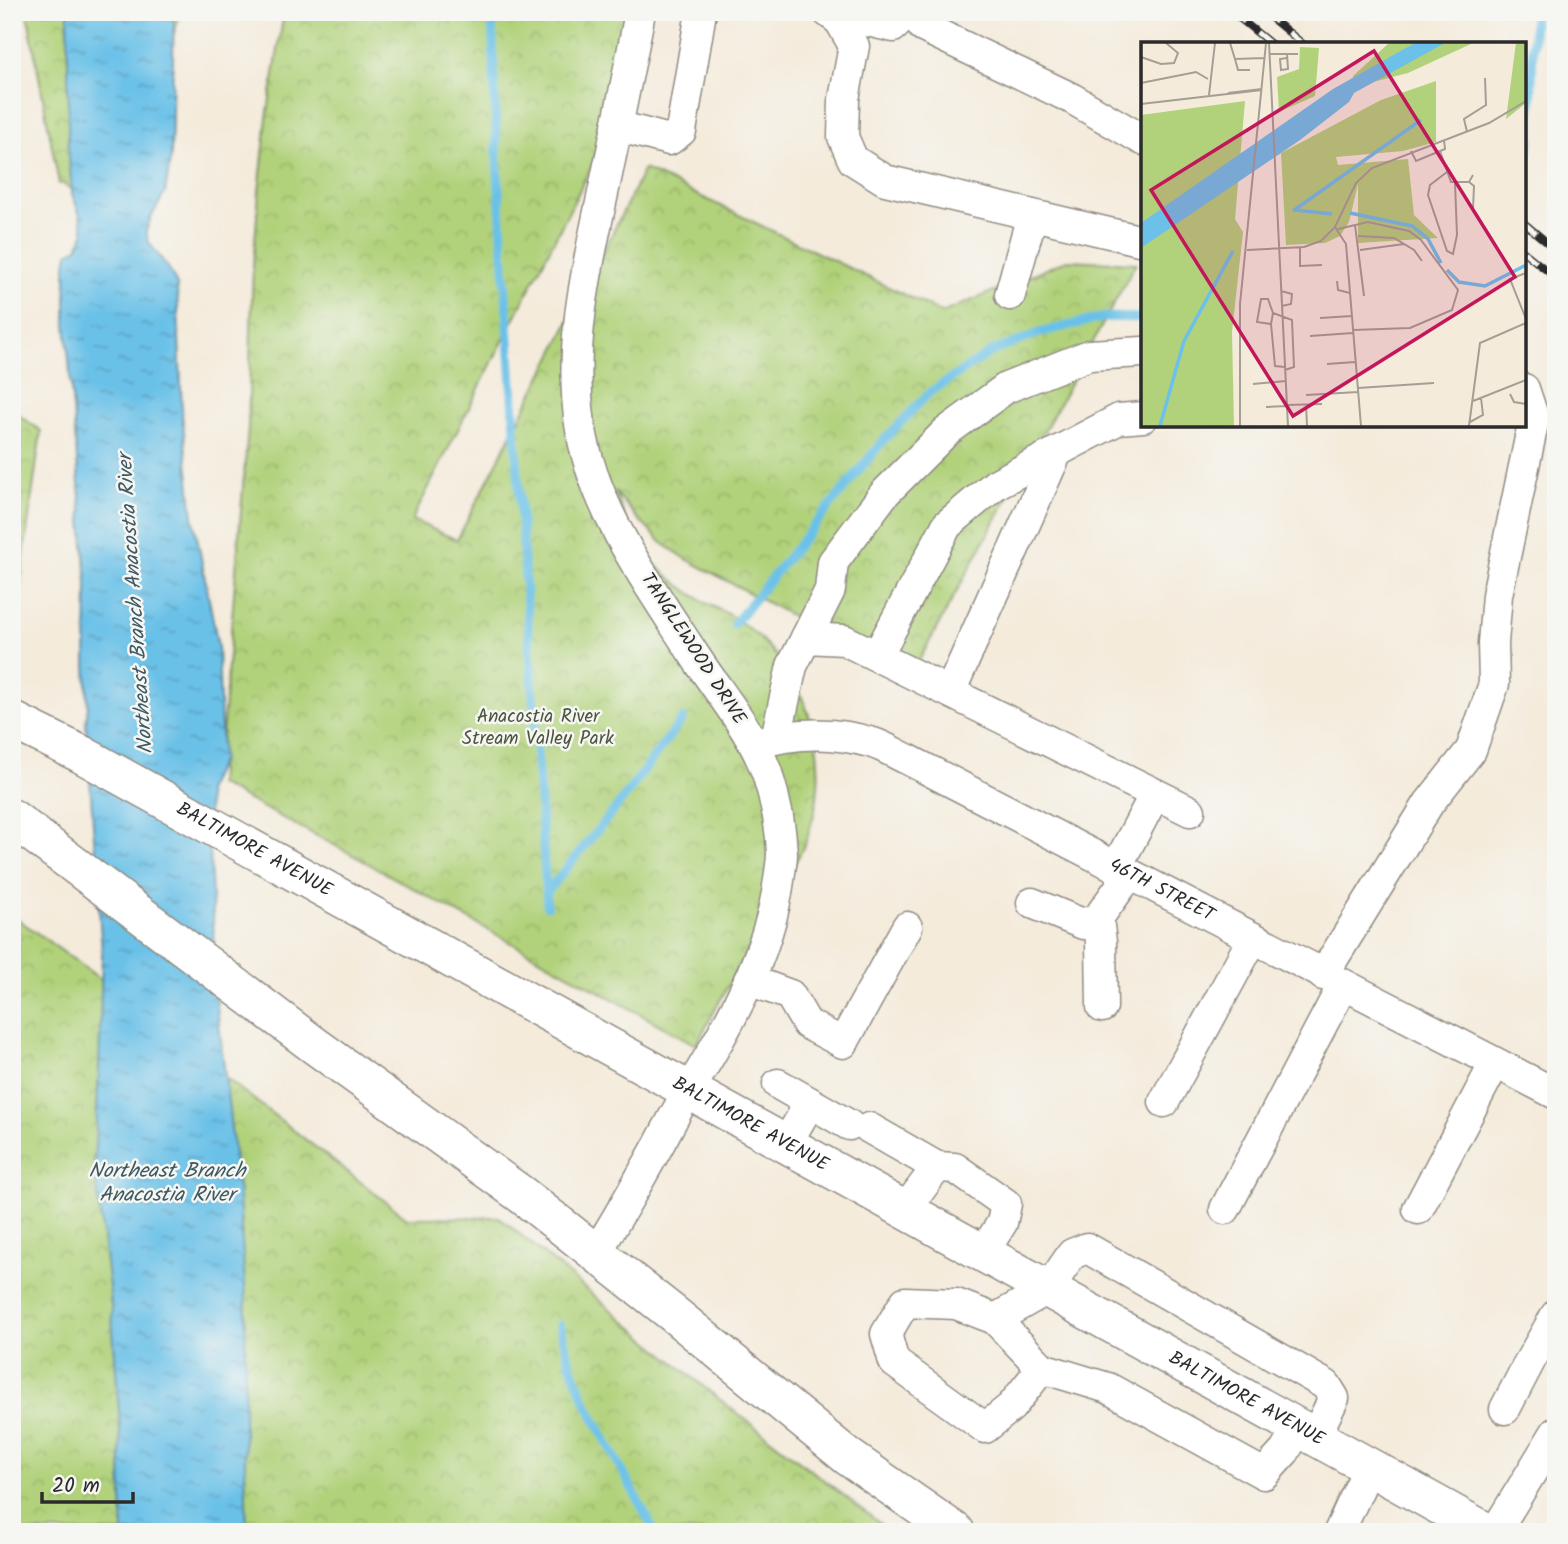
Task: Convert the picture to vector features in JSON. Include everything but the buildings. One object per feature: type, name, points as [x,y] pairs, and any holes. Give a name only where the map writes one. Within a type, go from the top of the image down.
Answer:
[{"type":"main road","name":"BALTIMORE AVENUE","points":[[12,720],[81,754],[1487,1532]]},
{"type":"main road","points":[[12,818],[314,1045],[522,1195],[673,1313],[847,1456],[957,1532]]},
{"type":"street","name":"TANGLEWOOD DRIVE","points":[[596,1253],[733,1014],[758,960],[776,904],[782,854],[777,811],[768,776],[766,741],[703,669],[654,594],[604,502],[590,466],[580,425],[576,374],[577,334],[590,251],[640,12]]},
{"type":"street","points":[[617,126],[669,140],[681,131],[701,12]]},
{"type":"street","points":[[829,13],[893,27],[911,12],[923,27],[1071,98],[1141,139]]},
{"type":"street","points":[[829,13],[840,21],[853,46],[844,99],[843,137],[853,160],[885,180],[1141,241]]},
{"type":"street","points":[[1010,295],[1032,215]]},
{"type":"street","points":[[766,741],[792,666],[830,590],[833,562],[884,494],[946,432],[1006,388],[1089,355],[1141,352]]},
{"type":"street","points":[[1225,1209],[1333,980],[1429,803],[1471,750],[1476,737],[1494,684],[1493,643],[1497,594],[1534,419],[1526,395]]},
{"type":"street","points":[[877,656],[947,525],[996,484],[1119,419],[1141,417]]},
{"type":"street","points":[[950,692],[1057,452]]},
{"type":"street","points":[[806,638],[844,640],[1190,811]]},
{"type":"street","name":"46TH STREET","points":[[766,741],[807,734],[836,735],[874,743],[1556,1094]]},
{"type":"street","points":[[1102,1007],[1098,918],[1123,871],[1155,794]]},
{"type":"street","points":[[1032,903],[1083,924],[1098,918]]},
{"type":"street","points":[[748,980],[789,995],[807,1024],[843,1043],[907,927]]},
{"type":"street","points":[[1164,1102],[1253,939]]},
{"type":"street","points":[[1418,1209],[1495,1063]]},
{"type":"street","points":[[778,1084],[937,1167],[955,1168],[1006,1204],[1002,1223],[983,1253]]},
{"type":"street","points":[[786,1144],[810,1103]]},
{"type":"street","points":[[905,1210],[937,1167]]},
{"type":"street","points":[[995,1319],[1048,1289],[1072,1254],[1087,1248],[1326,1385],[1334,1398],[1307,1432],[1264,1474],[1108,1388],[1042,1368],[995,1319],[956,1304],[905,1302],[886,1334],[894,1362],[985,1428],[1011,1407],[1042,1368]]},
{"type":"street","points":[[1505,1409],[1556,1315]]},
{"type":"street","points":[[1495,1532],[1554,1440]]},
{"type":"street","points":[[1339,1532],[1369,1467]]},
{"type":"green space","points":[[27,12],[181,12],[115,215],[59,184]]},
{"type":"green space","name":"Anacostia River Stream Valley Park","points":[[284,12],[636,12],[592,166],[412,520],[457,540],[644,169],[942,313],[1067,260],[1136,263],[909,679],[688,560],[662,543],[615,491],[634,543],[641,552],[684,589],[752,631],[771,650],[800,694],[810,718],[816,744],[817,798],[805,844],[696,1045],[351,854],[218,784],[248,428],[253,266],[259,192],[267,118]]},
{"type":"green space","points":[[12,410],[41,431],[12,642]]},
{"type":"green space","points":[[12,915],[106,983],[226,1085],[226,1078],[407,1218],[499,1217],[714,1395],[891,1532],[12,1532]]},
{"type":"water","name":"Northeast Branch Anacostia River","points":[[68,12],[174,12],[171,156],[165,193],[146,231],[148,241],[169,269],[177,285],[182,414],[193,516],[218,646],[222,759],[207,789],[217,1006],[239,1197],[246,1299],[244,1428],[247,1532],[123,1532],[120,1427],[111,1304],[94,1163],[102,953],[86,723],[87,583],[66,324],[68,253],[78,247],[84,233],[72,194],[68,147]]},
{"type":"waterway","points":[[492,12],[497,161],[547,906]]},
{"type":"waterway","points":[[1526,157],[1530,140],[1534,12]]},
{"type":"waterway","points":[[734,624],[882,442],[930,392],[991,352],[1042,332],[1105,317],[1141,318]]},
{"type":"waterway","points":[[547,892],[619,804],[683,718]]},
{"type":"waterway","points":[[560,1325],[570,1363],[585,1401],[655,1532]]},
{"type":"railway","points":[[1232,12],[1269,42]]},
{"type":"railway","points":[[1264,12],[1301,42]]},
{"type":"railway","points":[[1526,225],[1556,250]]},
{"type":"railway","points":[[1526,254],[1556,278]]}]
